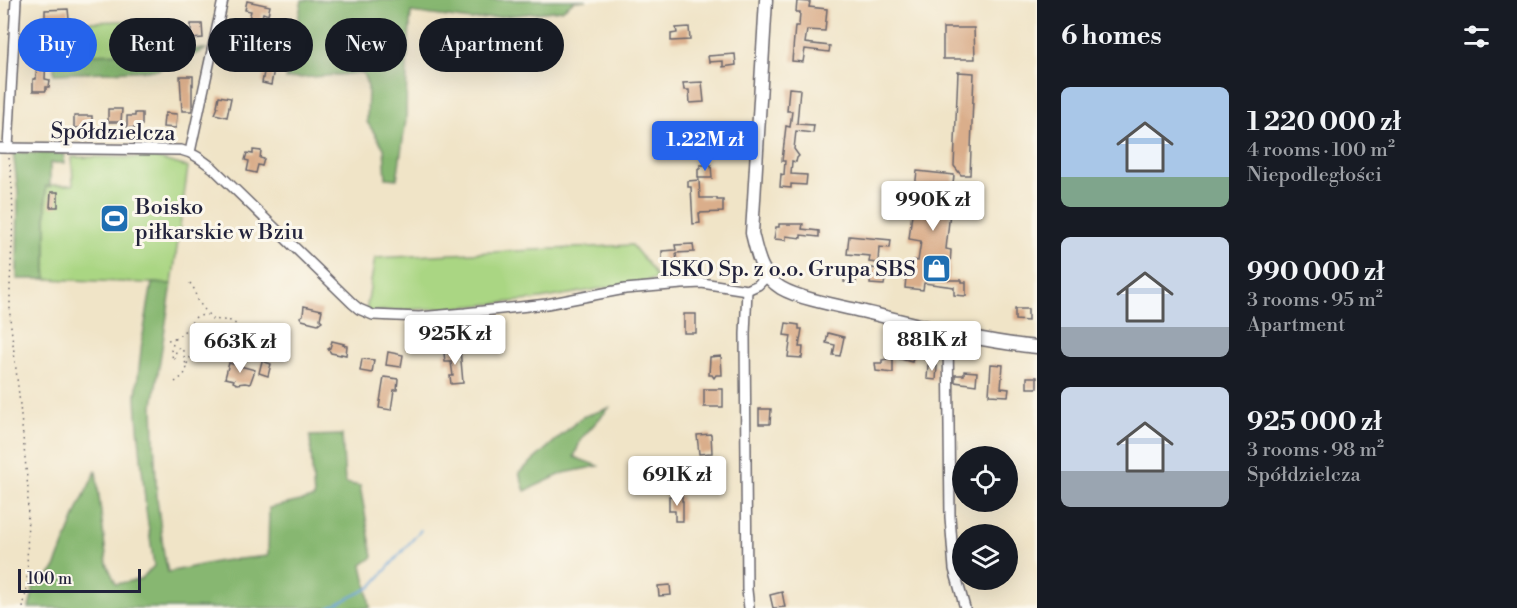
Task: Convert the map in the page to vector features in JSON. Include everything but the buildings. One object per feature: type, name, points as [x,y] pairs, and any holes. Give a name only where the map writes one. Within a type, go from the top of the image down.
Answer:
[{"type":"street","points":[[4,148],[16,0]]},
{"type":"street","points":[[190,152],[223,0]]},
{"type":"street","points":[[766,0],[753,232],[757,255],[767,276],[782,288],[811,299],[948,333],[993,342],[1037,347]]},
{"type":"street","name":"Spółdzielcza","points":[[4,148],[181,150],[190,152],[213,168],[352,304],[374,315],[419,317],[465,313],[547,304],[625,289],[682,284],[702,283],[747,290]]},
{"type":"street","points":[[749,608],[745,334],[747,290],[758,285],[767,276]]},
{"type":"street","points":[[948,333],[950,517],[954,569],[965,608]]},
{"type":"path","points":[[4,148],[12,194],[10,318],[20,395],[28,489],[27,586],[23,608]]},
{"type":"path","points":[[190,283],[197,300],[208,315],[214,320],[232,321],[249,335]]},
{"type":"path","points":[[168,340],[185,332],[197,316],[208,315]]},
{"type":"path","points":[[175,338],[171,350],[172,360],[177,348],[181,348],[187,365]]},
{"type":"path","points":[[175,382],[183,376],[191,356],[198,349],[212,352]]},
{"type":"green space","points":[[302,0],[586,0],[574,1],[562,10],[489,18],[456,18],[411,12],[407,64],[407,18],[325,18],[325,72],[407,72],[406,120],[397,179],[386,178],[384,148],[367,122],[368,87],[363,73],[286,79],[287,72],[313,72],[313,18],[298,18]]},
{"type":"green space","points":[[109,21],[109,54],[97,54],[97,22]]},
{"type":"green space","points":[[206,49],[196,54],[196,50]]},
{"type":"green space","points":[[109,53],[109,72],[54,74],[54,72],[97,72],[97,54]]},
{"type":"green space","points":[[13,152],[65,154],[64,163],[50,163],[50,187],[46,186],[46,279],[17,279],[18,191]]},
{"type":"green space","points":[[72,157],[155,158],[188,167],[172,284],[46,279],[46,185],[73,185]]},
{"type":"green space","points":[[632,245],[657,279],[540,299],[462,307],[366,312],[375,258]]},
{"type":"green space","points":[[152,283],[172,284],[153,405],[157,498],[168,572],[220,561],[268,556],[269,508],[314,498],[310,436],[342,435],[345,483],[360,486],[373,557],[362,565],[370,608],[29,608],[33,584],[48,577],[54,570],[80,504],[96,471],[107,564],[116,584],[141,579],[154,566],[146,510],[136,396]]},
{"type":"green space","points":[[609,408],[581,439],[574,457],[598,466],[564,473],[525,491],[519,473],[582,417]]},
{"type":"waterway","points":[[329,608],[371,587],[421,530]]},
{"type":"place","name":"Boisko piłkarskie w Bziu","points":[[114,219]]},
{"type":"place","name":"ISKO Sp. z o.o. Grupa SBS","points":[[937,268]]}]
